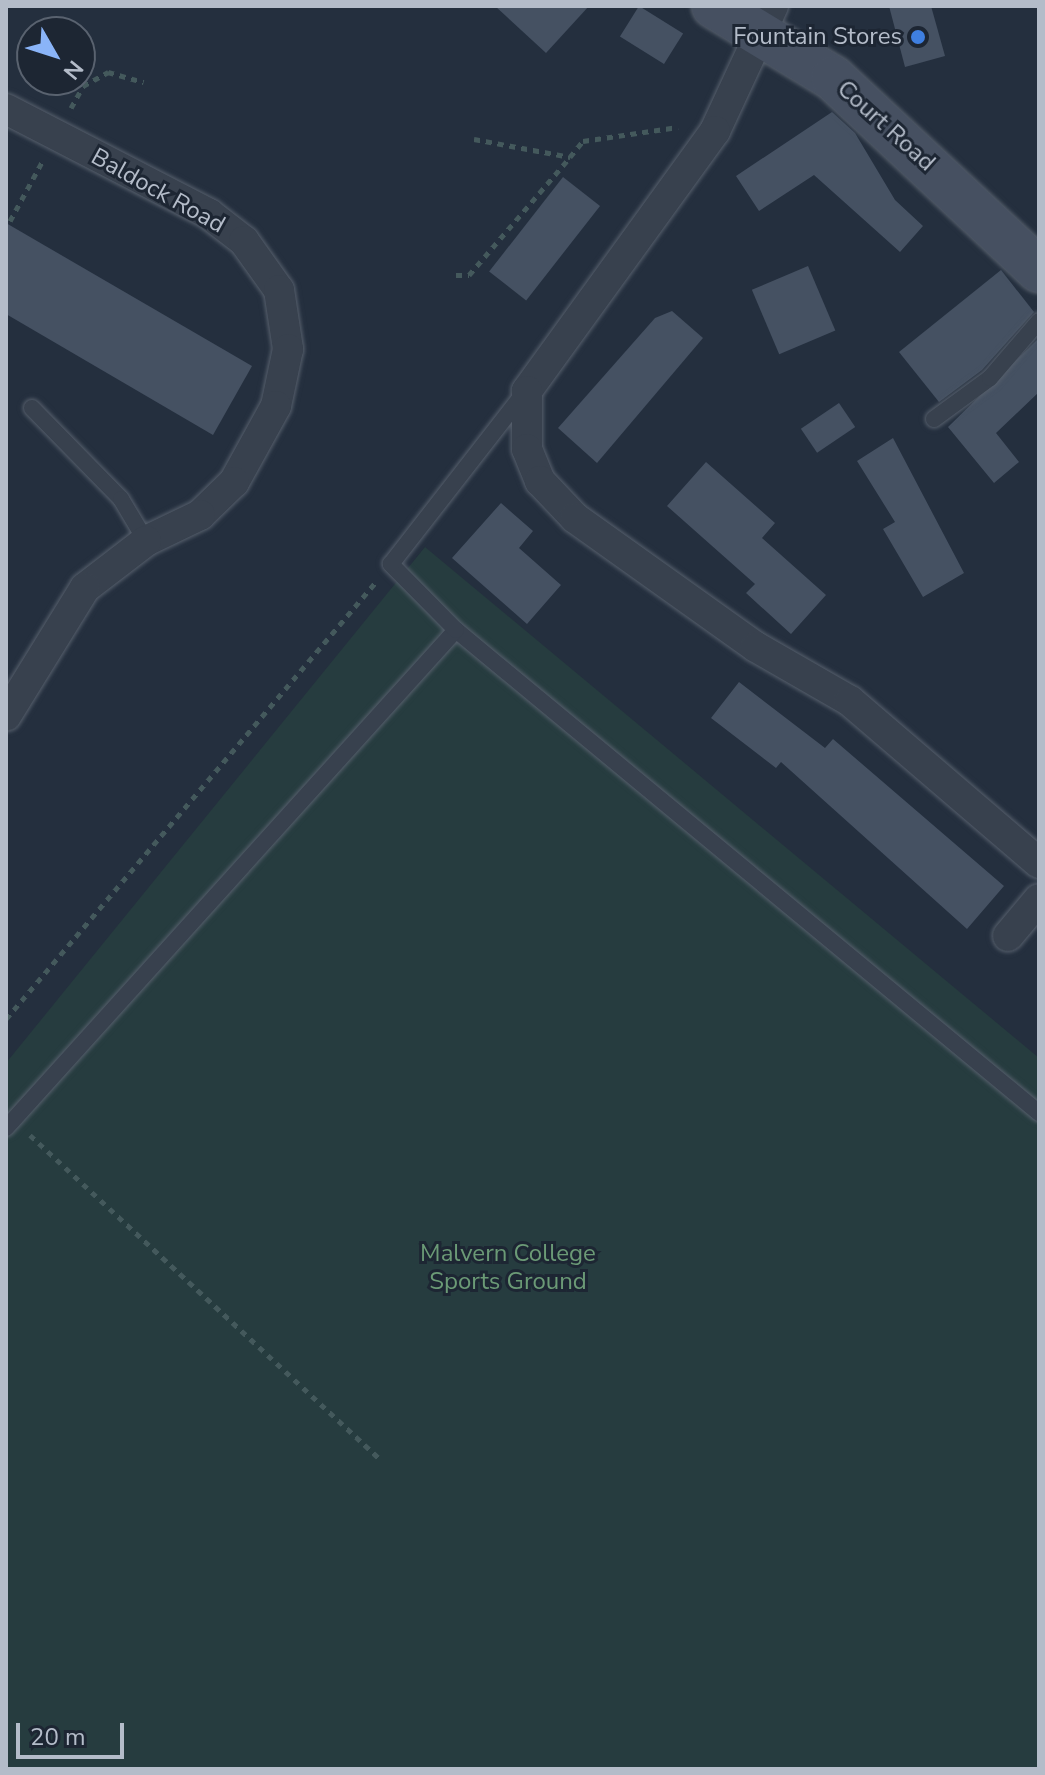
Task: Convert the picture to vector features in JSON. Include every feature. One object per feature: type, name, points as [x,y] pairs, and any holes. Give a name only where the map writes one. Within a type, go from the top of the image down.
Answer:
[{"type":"street","name":"Court Road","points":[[714,6],[766,19],[1039,270]]},
{"type":"street","points":[[766,19],[715,131],[527,391],[527,449],[540,481],[575,518],[756,647],[850,701],[1039,863]]},
{"type":"street","name":"Baldock Road","points":[[6,109],[209,214],[265,266],[287,322],[285,378],[234,482],[200,515],[146,541],[85,588],[6,716]]},
{"type":"street","points":[[1008,936],[1039,899]]},
{"type":"lane","points":[[934,419],[990,378],[1039,321]]},
{"type":"lane","points":[[527,391],[391,564],[456,630],[1039,1113]]},
{"type":"lane","points":[[32,408],[121,499],[146,541]]},
{"type":"lane","points":[[9,1123],[456,630]]},
{"type":"path","points":[[456,275],[469,275],[583,141],[645,130]]},
{"type":"path","points":[[474,139],[570,157]]},
{"type":"path","points":[[6,1019],[391,564]]},
{"type":"path","points":[[9,1123],[380,1459]]},
{"type":"green space","name":"Malvern College Sports Ground","points":[[425,547],[1039,1058],[1039,1769],[6,1769],[6,1063]]},
{"type":"building","points":[[495,6],[589,6],[546,53]]},
{"type":"building","points":[[639,6],[683,34],[664,64],[620,37]]},
{"type":"building","name":"Fountain Stores","points":[[889,6],[931,6],[945,56],[905,67]]},
{"type":"building","points":[[832,112],[855,133],[895,200],[923,226],[900,252],[814,175],[759,211],[736,176]]},
{"type":"building","points":[[563,177],[600,206],[526,300],[489,272]]},
{"type":"building","points":[[6,223],[252,366],[213,435],[6,314]]},
{"type":"building","points":[[808,266],[835,330],[779,354],[752,290]]},
{"type":"building","points":[[1001,270],[1034,312],[982,370],[939,402],[899,352]]},
{"type":"building","points":[[672,311],[703,338],[597,463],[558,428],[655,318]]},
{"type":"building","points":[[1039,338],[1039,392],[996,433],[1019,462],[994,483],[948,427]]},
{"type":"building","points":[[839,403],[855,427],[817,453],[801,429]]},
{"type":"building","points":[[893,438],[964,573],[923,597],[883,529],[895,522],[857,461]]},
{"type":"building","points":[[706,462],[775,523],[762,538],[826,595],[791,634],[746,593],[755,584],[667,506]]},
{"type":"building","points":[[501,503],[533,531],[519,548],[561,585],[527,624],[452,558]]},
{"type":"building","points":[[739,682],[825,748],[833,739],[1004,886],[967,929],[781,762],[776,768],[711,718]]},
{"type":"place","name":"Fountain Stores","points":[[918,37]]}]
